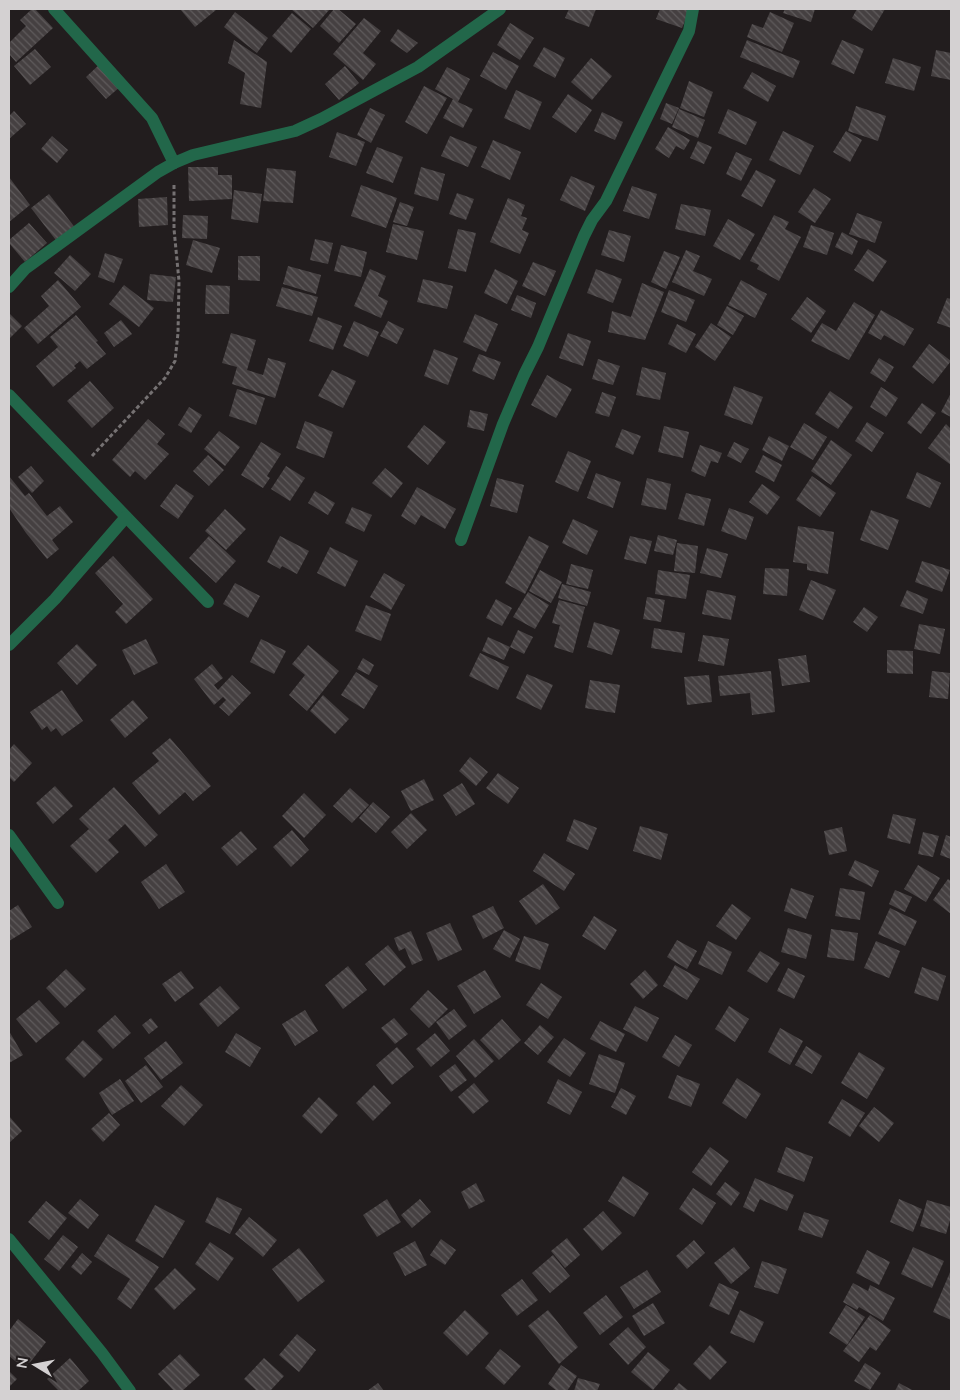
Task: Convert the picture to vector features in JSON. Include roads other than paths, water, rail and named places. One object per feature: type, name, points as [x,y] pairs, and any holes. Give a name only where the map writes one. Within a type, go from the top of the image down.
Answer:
[{"type":"street","points":[[54,9],[152,118],[174,164]]},
{"type":"street","points":[[9,287],[25,269],[158,172],[193,155],[295,131],[321,119],[418,67],[500,9]]},
{"type":"street","points":[[461,540],[503,424],[538,347],[584,236],[592,220],[606,201],[689,31],[693,9]]},
{"type":"street","points":[[9,395],[208,602]]},
{"type":"street","points":[[9,645],[55,599],[126,517]]},
{"type":"street","points":[[9,835],[58,903]]},
{"type":"street","points":[[9,1239],[102,1353],[130,1391]]}]
